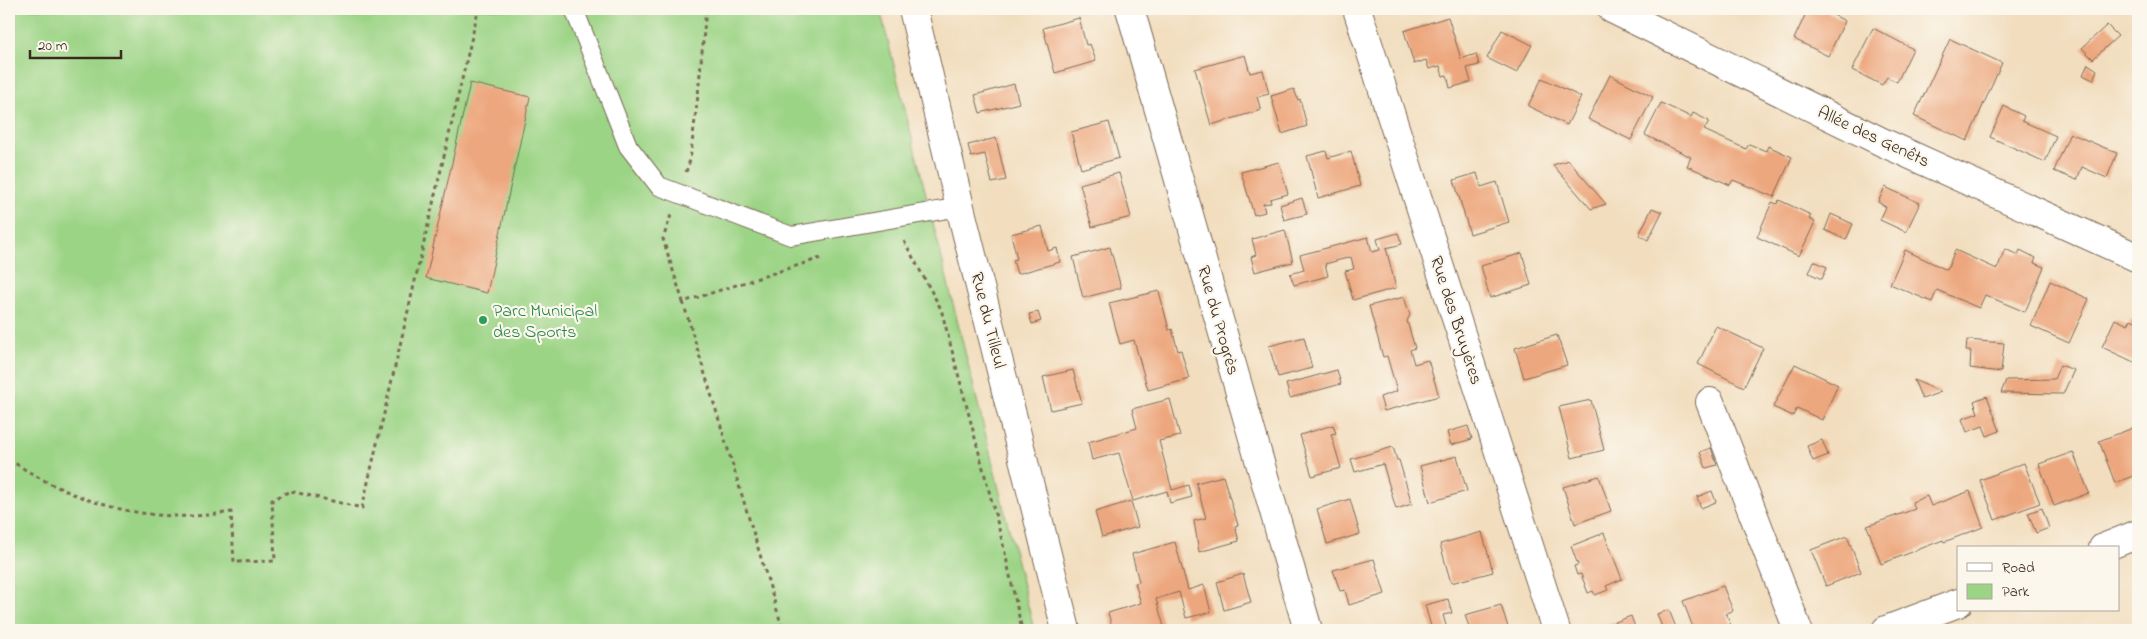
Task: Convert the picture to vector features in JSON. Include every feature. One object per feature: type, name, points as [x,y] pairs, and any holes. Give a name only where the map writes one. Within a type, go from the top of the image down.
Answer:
[{"type":"street","name":"Rue du Tilleul","points":[[913,9],[960,207],[1066,630]]},
{"type":"street","name":"Rue du Progrès","points":[[1130,9],[1308,630]]},
{"type":"street","name":"Rue des Bruyères","points":[[1358,9],[1556,630]]},
{"type":"street","name":"Allée des Genêts","points":[[1612,9],[1882,142],[2138,258]]},
{"type":"street","points":[[1710,402],[1798,630]]},
{"type":"street","points":[[2108,546],[2138,534]]},
{"type":"street","points":[[1886,630],[1957,603]]},
{"type":"lane","points":[[574,9],[628,146],[659,186],[791,236],[960,207]]},
{"type":"path","points":[[9,459],[44,481],[68,492],[116,508],[166,516],[200,516],[231,512],[234,562],[275,561],[272,500],[290,492],[362,508],[477,15]]},
{"type":"path","points":[[904,240],[941,309],[1003,544],[1022,630]]},
{"type":"path","points":[[682,302],[782,630]]},
{"type":"green space","name":"Parc Municipal des Sports","points":[[9,9],[880,9],[1034,630],[9,630]]},
{"type":"building","points":[[1808,9],[1822,9],[1845,21],[1828,56],[1794,39]]},
{"type":"building","points":[[1448,17],[1461,59],[1476,54],[1479,65],[1467,68],[1471,82],[1450,88],[1447,75],[1443,76],[1440,66],[1429,69],[1426,60],[1414,64],[1404,31]]},
{"type":"building","points":[[1079,18],[1086,45],[1090,44],[1096,61],[1055,73],[1043,28]]},
{"type":"building","points":[[2107,25],[2118,36],[2093,59],[2082,48]]},
{"type":"building","points":[[1873,28],[1913,49],[1897,82],[1887,77],[1882,85],[1852,70]]},
{"type":"building","points":[[1502,30],[1532,45],[1517,73],[1487,58]]},
{"type":"building","points":[[1950,39],[2002,63],[1967,141],[1914,116]]},
{"type":"building","points":[[1245,55],[1250,73],[1263,70],[1269,94],[1257,97],[1261,110],[1211,125],[1195,69]]},
{"type":"building","points":[[2088,64],[2097,70],[2093,80],[2083,75]]},
{"type":"building","points":[[1610,75],[1653,97],[1631,140],[1588,119]]},
{"type":"building","points":[[1542,78],[1581,97],[1567,125],[1528,106]]},
{"type":"building","points":[[470,83],[530,97],[487,293],[426,278]]},
{"type":"building","points":[[1014,84],[1019,103],[980,113],[975,95]]},
{"type":"building","points":[[1294,89],[1298,100],[1300,99],[1307,126],[1282,134],[1271,96]]},
{"type":"building","points":[[1661,103],[1691,117],[1693,113],[1709,121],[1704,130],[1746,149],[1749,144],[1766,151],[1768,146],[1792,157],[1774,197],[1733,180],[1730,185],[1687,166],[1691,157],[1645,135]]},
{"type":"building","points":[[2004,106],[2024,116],[2022,121],[2056,136],[2045,162],[1990,137]]},
{"type":"building","points":[[1109,122],[1119,158],[1081,169],[1071,132]]},
{"type":"building","points":[[2070,133],[2117,153],[2107,178],[2082,167],[2077,180],[2054,171]]},
{"type":"building","points":[[996,138],[1006,180],[992,183],[985,154],[971,157],[968,145]]},
{"type":"building","points":[[1326,151],[1328,158],[1351,151],[1360,186],[1318,198],[1307,156]]},
{"type":"building","points":[[1568,160],[1606,204],[1591,209],[1553,165]]},
{"type":"building","points":[[1279,162],[1288,194],[1270,199],[1271,203],[1263,204],[1265,212],[1254,215],[1241,172]]},
{"type":"building","points":[[1119,173],[1131,217],[1092,227],[1080,184]]},
{"type":"building","points":[[1477,173],[1481,187],[1497,182],[1509,222],[1470,234],[1454,180]]},
{"type":"building","points":[[1885,187],[1920,203],[1906,232],[1880,220],[1886,207],[1878,202]]},
{"type":"building","points":[[1302,198],[1307,214],[1284,220],[1280,205]]},
{"type":"building","points":[[2138,199],[2138,212],[2133,210]]},
{"type":"building","points":[[1779,200],[1811,215],[1809,219],[1815,222],[1799,256],[1757,237],[1772,202],[1777,204]]},
{"type":"building","points":[[1652,208],[1662,212],[1648,240],[1639,235]]},
{"type":"building","points":[[1831,214],[1853,224],[1846,240],[1825,230]]},
{"type":"building","points":[[1042,226],[1048,251],[1057,248],[1060,262],[1017,274],[1013,260],[1017,259],[1011,234]]},
{"type":"building","points":[[1285,230],[1293,262],[1255,272],[1251,257],[1256,255],[1252,239]]},
{"type":"building","points":[[1398,233],[1402,244],[1386,248],[1396,288],[1353,300],[1345,271],[1354,269],[1351,257],[1325,264],[1328,276],[1294,285],[1290,274],[1304,270],[1300,255],[1368,237],[1372,252],[1380,250],[1377,239]]},
{"type":"building","points":[[1110,247],[1121,288],[1083,298],[1073,257]]},
{"type":"building","points":[[2005,249],[2018,255],[2020,250],[2036,258],[2034,263],[2044,267],[2025,312],[1985,295],[1979,308],[1937,290],[1932,302],[1890,284],[1905,250],[1947,270],[1955,250],[1997,269]]},
{"type":"building","points":[[1522,253],[1531,285],[1490,298],[1481,266]]},
{"type":"building","points":[[1814,261],[1827,267],[1822,279],[1809,273]]},
{"type":"building","points":[[2050,281],[2089,299],[2069,343],[2031,326]]},
{"type":"building","points":[[1159,291],[1169,330],[1172,329],[1178,351],[1181,350],[1189,379],[1148,390],[1134,340],[1120,344],[1109,303]]},
{"type":"building","points":[[1404,297],[1410,315],[1407,321],[1415,348],[1410,350],[1414,364],[1428,360],[1439,396],[1384,411],[1380,397],[1397,391],[1387,356],[1383,357],[1369,306]]},
{"type":"building","points":[[1038,312],[1041,321],[1032,324],[1029,314]]},
{"type":"building","points":[[2115,319],[2128,325],[2131,319],[2138,322],[2138,364],[2102,347]]},
{"type":"building","points":[[1716,326],[1763,348],[1744,387],[1698,364]]},
{"type":"building","points":[[1557,335],[1567,365],[1524,378],[1515,348]]},
{"type":"building","points":[[1304,337],[1312,368],[1278,377],[1269,346]]},
{"type":"building","points":[[1967,340],[2004,343],[2001,372],[1970,368],[1971,351],[1966,351]]},
{"type":"building","points":[[1795,364],[1838,385],[1822,420],[1797,408],[1793,416],[1773,407]]},
{"type":"building","points":[[2060,365],[2074,370],[2063,394],[2001,393],[2006,380],[2054,379]]},
{"type":"building","points":[[1073,370],[1082,403],[1051,410],[1043,377]]},
{"type":"building","points":[[1337,370],[1341,384],[1290,398],[1286,384]]},
{"type":"building","points":[[1914,380],[1941,392],[1922,399]]},
{"type":"building","points":[[1987,396],[2000,431],[1987,436],[1983,426],[1967,432],[1962,419],[1978,413],[1974,401]]},
{"type":"building","points":[[1170,399],[1180,436],[1159,441],[1172,490],[1189,485],[1192,497],[1170,503],[1167,491],[1133,501],[1119,453],[1092,460],[1088,442],[1137,428],[1132,409]]},
{"type":"building","points":[[1591,400],[1604,450],[1572,458],[1559,407]]},
{"type":"building","points":[[1333,425],[1336,433],[1331,434],[1341,468],[1312,476],[1300,435]]},
{"type":"building","points":[[1468,426],[1472,439],[1451,445],[1447,432]]},
{"type":"building","points":[[2138,426],[2138,474],[2115,483],[2099,441]]},
{"type":"building","points":[[1822,440],[1828,455],[1813,461],[1807,446]]},
{"type":"building","points":[[1393,447],[1397,460],[1399,460],[1412,504],[1396,509],[1383,464],[1355,472],[1351,459]]},
{"type":"building","points":[[1711,448],[1717,465],[1706,468],[1700,452]]},
{"type":"building","points":[[2073,452],[2089,493],[2054,506],[2039,464]]},
{"type":"building","points":[[1457,456],[1467,491],[1430,502],[1420,466]]},
{"type":"building","points":[[2024,463],[2040,503],[1995,520],[1980,480]]},
{"type":"building","points":[[1223,476],[1238,525],[1235,526],[1239,541],[1199,552],[1194,521],[1206,518],[1196,483]]},
{"type":"building","points":[[1599,476],[1611,511],[1575,524],[1563,487]]},
{"type":"building","points":[[1712,491],[1716,502],[1701,508],[1697,497]]},
{"type":"building","points":[[1970,491],[1983,527],[1881,564],[1867,526],[1915,509],[1912,502],[1927,496],[1931,506]]},
{"type":"building","points":[[1350,499],[1360,534],[1327,544],[1317,509]]},
{"type":"building","points":[[1131,501],[1138,527],[1102,537],[1095,512]]},
{"type":"building","points":[[2042,508],[2049,528],[2036,533],[2028,513]]},
{"type":"building","points":[[1482,532],[1493,572],[1451,583],[1440,544]]},
{"type":"building","points":[[1604,533],[1622,579],[1606,586],[1608,590],[1595,595],[1593,591],[1588,593],[1581,574],[1577,575],[1574,566],[1578,565],[1571,546]]},
{"type":"building","points":[[1847,536],[1861,572],[1826,586],[1811,550]]},
{"type":"building","points":[[1175,542],[1188,590],[1204,585],[1211,612],[1186,618],[1179,592],[1156,599],[1165,630],[1113,630],[1108,613],[1141,603],[1135,583],[1139,582],[1132,554]]},
{"type":"building","points":[[1374,559],[1385,594],[1349,605],[1345,590],[1340,591],[1333,570]]},
{"type":"building","points":[[1243,574],[1251,602],[1224,610],[1217,582]]},
{"type":"building","points":[[1723,586],[1733,611],[1726,613],[1732,628],[1725,630],[1694,630],[1683,601]]},
{"type":"building","points":[[1448,599],[1452,613],[1443,615],[1447,629],[1432,630],[1425,605]]},
{"type":"building","points":[[1501,605],[1509,630],[1470,630],[1465,615]]},
{"type":"building","points":[[1669,610],[1677,630],[1663,630],[1657,614]]},
{"type":"building","points":[[1631,616],[1636,630],[1595,630]]},
{"type":"place","name":"Parc Municipal des Sports","points":[[483,320]]}]
